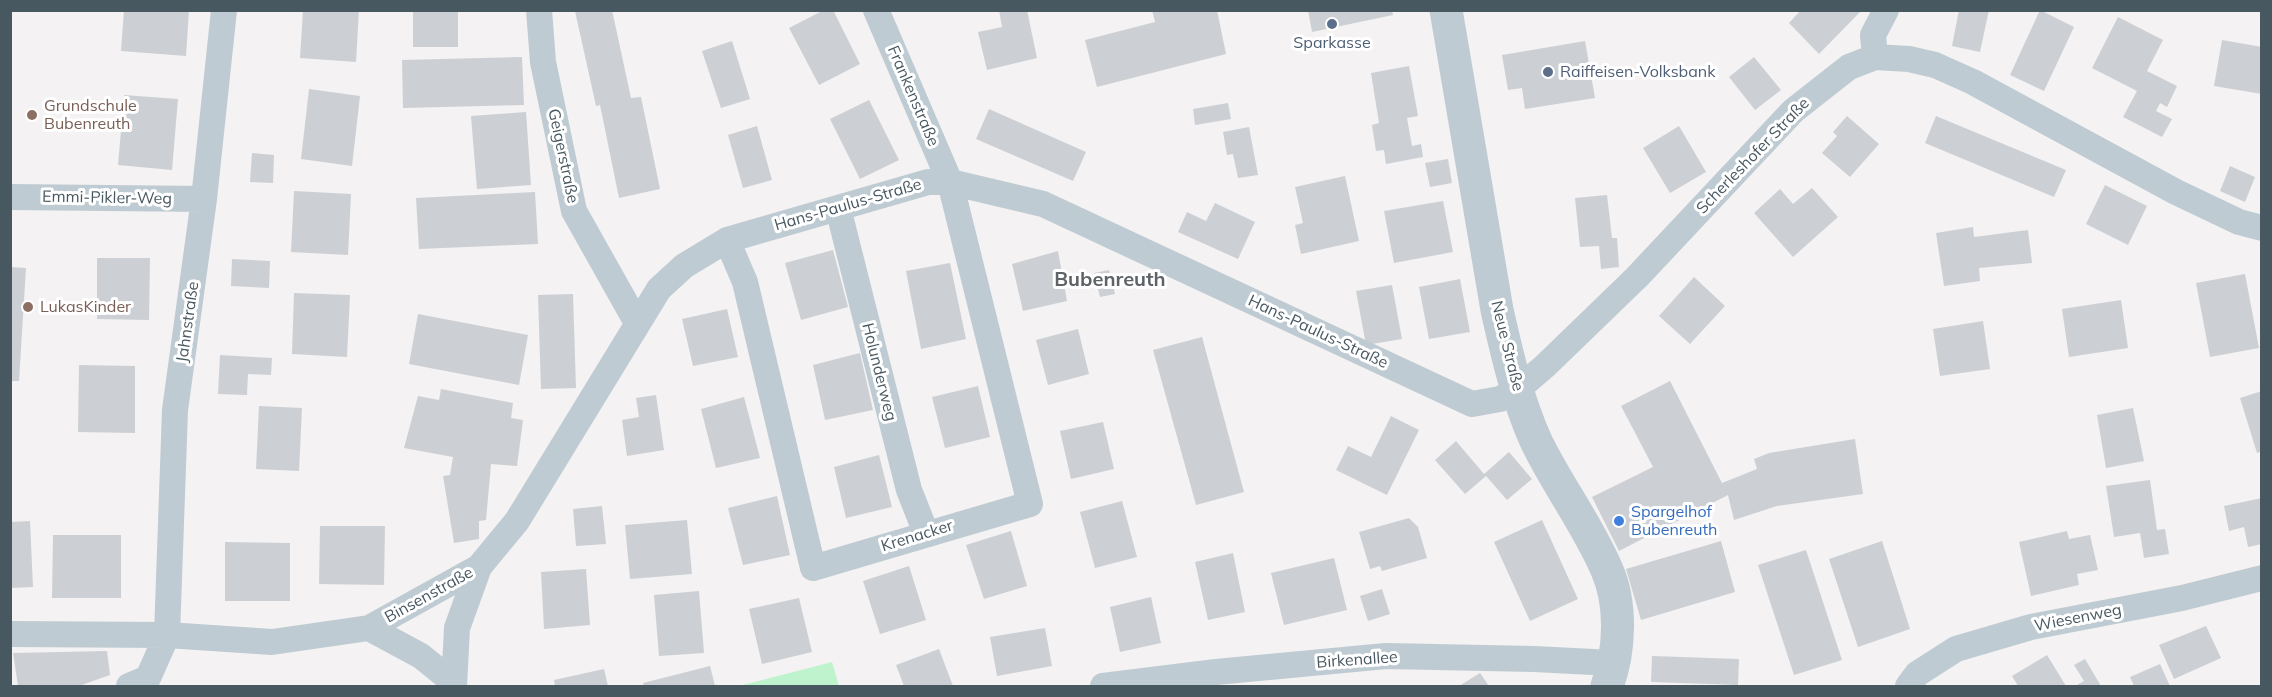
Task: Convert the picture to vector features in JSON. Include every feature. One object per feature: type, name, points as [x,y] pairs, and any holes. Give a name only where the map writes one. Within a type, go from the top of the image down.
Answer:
[{"type":"street","name":"Jahnstraße","points":[[167,635],[176,410],[204,199],[224,10]]},
{"type":"street","name":"Geigerstraße","points":[[539,10],[543,62],[574,211],[637,323]]},
{"type":"street","name":"Frankenstraße","points":[[876,10],[950,182]]},
{"type":"street","name":"Neue Straße","points":[[1446,10],[1497,310],[1517,390],[1536,441],[1608,571],[1617,607],[1617,636],[1610,675]]},
{"type":"street","points":[[1875,57],[1873,35],[1886,10]]},
{"type":"street","name":"Scherleshofer Straße","points":[[1517,390],[1559,354],[1637,278],[1792,111],[1849,67],[1875,57],[1909,59],[1935,65],[1973,82],[2176,192],[2239,222],[2262,228]]},
{"type":"street","name":"Hans-Paulus-Straße","points":[[479,567],[517,521],[659,289],[684,266],[727,240],[928,182],[950,182],[1043,204],[1472,404],[1500,399],[1517,390]]},
{"type":"street","name":"Krenacker","points":[[727,240],[745,282],[813,568],[1030,504],[950,182]]},
{"type":"street","name":"Emmi-Pikler-Weg","points":[[10,197],[204,199]]},
{"type":"street","name":"Holunderweg","points":[[838,208],[909,490],[926,533]]},
{"type":"street","name":"Binsenstraße","points":[[10,633],[167,635],[272,642],[369,628],[479,567]]},
{"type":"street","name":"Binsenstraße","points":[[454,684],[457,628],[479,567]]},
{"type":"street","name":"Wiesenweg","points":[[1908,687],[1917,674],[1956,649],[2031,627],[2182,598],[2262,578]]},
{"type":"street","name":"Binsenstraße","points":[[369,628],[421,656],[454,684]]},
{"type":"street","points":[[129,687],[148,678],[167,635]]},
{"type":"street","name":"Birkenallee","points":[[1103,687],[1216,672],[1386,656],[1534,659],[1610,675]]},
{"type":"green space","points":[[832,662],[839,686],[739,686]]},
{"type":"building","points":[[124,10],[189,10],[186,56],[121,51]]},
{"type":"building","points":[[303,10],[359,10],[356,62],[300,58]]},
{"type":"building","points":[[413,10],[458,10],[458,47],[413,47]]},
{"type":"building","points":[[612,10],[631,98],[641,97],[660,189],[619,198],[600,105],[596,106],[575,11]]},
{"type":"building","points":[[824,10],[833,10],[860,64],[819,85],[789,28]]},
{"type":"building","points":[[999,10],[1027,10],[1037,58],[987,70],[978,32],[1002,27]]},
{"type":"building","points":[[1152,10],[1217,10],[1226,54],[1097,87],[1085,40],[1155,22]]},
{"type":"building","name":"Sparkasse","points":[[1308,10],[1392,10],[1393,15],[1312,32]]},
{"type":"building","points":[[1801,10],[1862,10],[1819,54],[1789,23]]},
{"type":"building","points":[[1959,10],[1989,10],[1980,52],[1952,46]]},
{"type":"building","points":[[2040,10],[2074,27],[2044,91],[2010,75]]},
{"type":"building","points":[[2118,17],[2163,40],[2147,71],[2177,86],[2167,107],[2160,103],[2156,111],[2172,119],[2162,137],[2123,117],[2137,91],[2092,68]]},
{"type":"building","points":[[2222,40],[2262,47],[2262,94],[2214,86]]},
{"type":"building","points":[[732,41],[750,99],[721,108],[702,51]]},
{"type":"building","name":"Raiffeisen-Volksbank","points":[[1585,41],[1595,98],[1525,109],[1522,88],[1508,90],[1502,55]]},
{"type":"building","points":[[522,57],[524,105],[403,108],[402,60]]},
{"type":"building","points":[[1754,57],[1781,90],[1755,110],[1729,77]]},
{"type":"building","points":[[1409,66],[1418,116],[1407,118],[1412,146],[1421,144],[1423,157],[1386,164],[1384,150],[1376,151],[1372,125],[1379,123],[1371,73]]},
{"type":"building","points":[[309,89],[360,96],[352,166],[301,159]]},
{"type":"building","points":[[124,95],[178,99],[172,170],[118,165]]},
{"type":"building","points":[[869,100],[899,160],[860,179],[830,119]]},
{"type":"building","points":[[1228,103],[1231,119],[1195,125],[1193,109]]},
{"type":"building","points":[[989,109],[1086,152],[1073,181],[976,139]]},
{"type":"building","points":[[526,112],[531,185],[477,189],[471,116]]},
{"type":"building","points":[[1847,116],[1879,144],[1850,177],[1822,153],[1837,136],[1833,132]]},
{"type":"building","points":[[1936,116],[2066,170],[2054,197],[1925,143]]},
{"type":"building","points":[[757,126],[772,180],[743,188],[728,135]]},
{"type":"building","points":[[1679,126],[1706,172],[1670,193],[1643,148]]},
{"type":"building","points":[[1249,127],[1258,175],[1238,178],[1233,154],[1227,155],[1223,132]]},
{"type":"building","points":[[252,153],[274,155],[273,183],[250,182]]},
{"type":"building","points":[[1448,159],[1452,183],[1430,187],[1425,163]]},
{"type":"building","points":[[2230,166],[2255,177],[2245,202],[2220,191]]},
{"type":"building","points":[[1345,176],[1359,241],[1301,254],[1295,225],[1303,223],[1295,187]]},
{"type":"building","points":[[2105,185],[2147,206],[2128,245],[2086,224]]},
{"type":"building","points":[[1812,188],[1838,217],[1793,257],[1754,213],[1780,189],[1793,204]]},
{"type":"building","points":[[294,191],[351,194],[348,255],[291,252]]},
{"type":"building","points":[[535,192],[538,244],[419,249],[416,198]]},
{"type":"building","points":[[1607,195],[1612,238],[1617,238],[1619,267],[1601,269],[1599,246],[1580,247],[1575,198]]},
{"type":"building","points":[[1443,201],[1453,252],[1394,263],[1384,211]]},
{"type":"building","points":[[1215,203],[1255,222],[1238,259],[1178,232],[1187,212],[1206,221]]},
{"type":"building","points":[[1973,227],[1974,237],[2028,230],[2032,263],[1979,268],[1980,281],[1944,286],[1936,233]]},
{"type":"building","points":[[833,250],[848,307],[801,320],[785,263]]},
{"type":"building","points":[[1058,251],[1067,301],[1023,311],[1012,264]]},
{"type":"building","points":[[97,258],[150,258],[149,320],[97,319]]},
{"type":"building","points":[[232,259],[270,261],[269,288],[231,286]]},
{"type":"building","points":[[950,263],[966,339],[921,349],[906,271]]},
{"type":"building","points":[[10,267],[26,268],[19,381],[10,381]]},
{"type":"building","points":[[1109,270],[1115,294],[1100,297],[1094,273]]},
{"type":"building","points":[[2245,274],[2259,348],[2210,357],[2196,283]]},
{"type":"building","points":[[1694,277],[1725,306],[1690,344],[1659,316]]},
{"type":"building","points":[[1460,279],[1470,332],[1429,339],[1419,287]]},
{"type":"building","points":[[1392,285],[1402,339],[1366,345],[1356,291]]},
{"type":"building","points":[[294,293],[350,295],[347,357],[292,354]]},
{"type":"building","points":[[573,294],[576,388],[541,389],[538,295]]},
{"type":"building","points":[[2121,300],[2128,348],[2069,357],[2062,309]]},
{"type":"building","points":[[727,309],[738,357],[693,366],[682,319]]},
{"type":"building","points":[[418,314],[528,335],[519,385],[409,364]]},
{"type":"building","points":[[1983,321],[1990,369],[1940,376],[1933,329]]},
{"type":"building","points":[[1078,329],[1089,374],[1048,385],[1036,340]]},
{"type":"building","points":[[1202,337],[1244,492],[1196,505],[1153,350]]},
{"type":"building","points":[[860,353],[873,410],[825,420],[813,365]]},
{"type":"building","points":[[220,355],[272,358],[271,375],[248,374],[247,395],[218,394]]},
{"type":"building","points":[[79,365],[135,366],[135,433],[78,432]]},
{"type":"building","points":[[1670,381],[1722,483],[1757,469],[1754,459],[1769,453],[1855,439],[1863,494],[1777,506],[1734,520],[1728,495],[1619,551],[1592,497],[1653,467],[1621,406]]},
{"type":"building","points":[[978,386],[990,437],[945,448],[932,397]]},
{"type":"building","points":[[441,389],[513,403],[511,418],[523,420],[517,466],[491,464],[486,520],[479,521],[479,539],[454,543],[443,476],[450,475],[453,457],[404,448],[418,396],[439,400]]},
{"type":"building","points":[[2262,391],[2262,451],[2257,453],[2240,398]]},
{"type":"building","points":[[656,395],[664,450],[627,456],[622,420],[639,417],[636,398]]},
{"type":"building","points":[[744,397],[760,458],[716,468],[701,409]]},
{"type":"building","points":[[259,406],[302,408],[299,471],[256,469]]},
{"type":"building","points":[[2133,408],[2144,461],[2106,468],[2097,415]]},
{"type":"building","points":[[1391,416],[1419,430],[1387,495],[1336,470],[1348,446],[1371,457]]},
{"type":"building","points":[[1103,422],[1114,469],[1071,479],[1060,431]]},
{"type":"building","points":[[1456,441],[1484,474],[1509,452],[1532,479],[1507,500],[1486,476],[1465,494],[1435,460]]},
{"type":"building","points":[[879,455],[892,507],[846,518],[834,467]]},
{"type":"building","points":[[2150,480],[2157,530],[2165,529],[2169,554],[2144,558],[2140,533],[2114,537],[2106,486]]},
{"type":"building","points":[[777,496],[790,555],[743,565],[728,508]]},
{"type":"building","points":[[2262,498],[2262,544],[2248,547],[2244,527],[2229,531],[2224,506]]},
{"type":"building","points":[[1122,501],[1137,557],[1095,568],[1080,512]]},
{"type":"building","points":[[602,506],[606,544],[576,546],[573,509]]},
{"type":"building","points":[[1409,518],[1418,527],[1427,558],[1382,571],[1380,566],[1370,569],[1359,532]]},
{"type":"building","points":[[687,520],[692,574],[630,579],[625,525]]},
{"type":"building","points":[[1542,520],[1578,599],[1530,621],[1494,542]]},
{"type":"building","points":[[30,521],[33,587],[10,588],[10,522]]},
{"type":"building","points":[[320,526],[385,526],[384,585],[319,584]]},
{"type":"building","points":[[1011,531],[1027,586],[984,599],[966,545]]},
{"type":"building","points":[[2067,531],[2069,539],[2090,535],[2098,570],[2077,574],[2079,585],[2031,596],[2019,542]]},
{"type":"building","points":[[53,535],[121,535],[121,598],[52,598]]},
{"type":"building","points":[[1721,541],[1735,592],[1641,620],[1626,569]]},
{"type":"building","points":[[1882,541],[1910,629],[1858,647],[1829,559]]},
{"type":"building","points":[[225,542],[290,543],[290,601],[225,601]]},
{"type":"building","points":[[1806,550],[1842,660],[1794,675],[1758,565]]},
{"type":"building","points":[[1233,553],[1245,612],[1208,620],[1195,562]]},
{"type":"building","points":[[1334,558],[1347,610],[1284,625],[1271,573]]},
{"type":"building","points":[[909,566],[926,620],[880,634],[863,581]]},
{"type":"building","points":[[586,569],[590,625],[544,629],[541,572]]},
{"type":"building","points":[[1382,589],[1390,614],[1368,621],[1360,596]]},
{"type":"building","points":[[699,591],[704,653],[659,656],[654,595]]},
{"type":"building","points":[[1151,597],[1161,643],[1120,652],[1110,607]]},
{"type":"building","points":[[799,598],[812,652],[762,664],[749,609]]},
{"type":"building","points":[[2206,626],[2221,658],[2174,679],[2159,645]]},
{"type":"building","points":[[1045,628],[1052,666],[997,676],[990,637]]},
{"type":"building","points":[[939,649],[953,686],[904,686],[896,665]]},
{"type":"building","points":[[107,651],[110,675],[79,686],[18,686],[13,653]]},
{"type":"building","points":[[2047,655],[2066,686],[2018,686],[2012,676]]},
{"type":"building","points":[[1652,656],[1739,659],[1738,685],[1651,682]]},
{"type":"building","points":[[2085,659],[2101,686],[2075,686],[2084,681],[2074,665]]},
{"type":"building","points":[[2160,664],[2170,686],[2134,686],[2130,677]]},
{"type":"building","points":[[710,666],[715,686],[644,686],[643,683]]},
{"type":"building","points":[[604,669],[608,686],[555,686],[554,680]]},
{"type":"building","points":[[1480,673],[1489,686],[1459,686]]},
{"type":"place","name":"Sparkasse","points":[[1332,24]]},
{"type":"place","name":"Raiffeisen-Volksbank","points":[[1548,72]]},
{"type":"place","name":"Grundschule Bubenreuth","points":[[32,115]]},
{"type":"place","name":"LukasKinder","points":[[28,307]]},
{"type":"place","name":"Spargelhof Bubenreuth","points":[[1619,521]]},
{"type":"district","name":"Bubenreuth","points":[[1110,280]]}]
